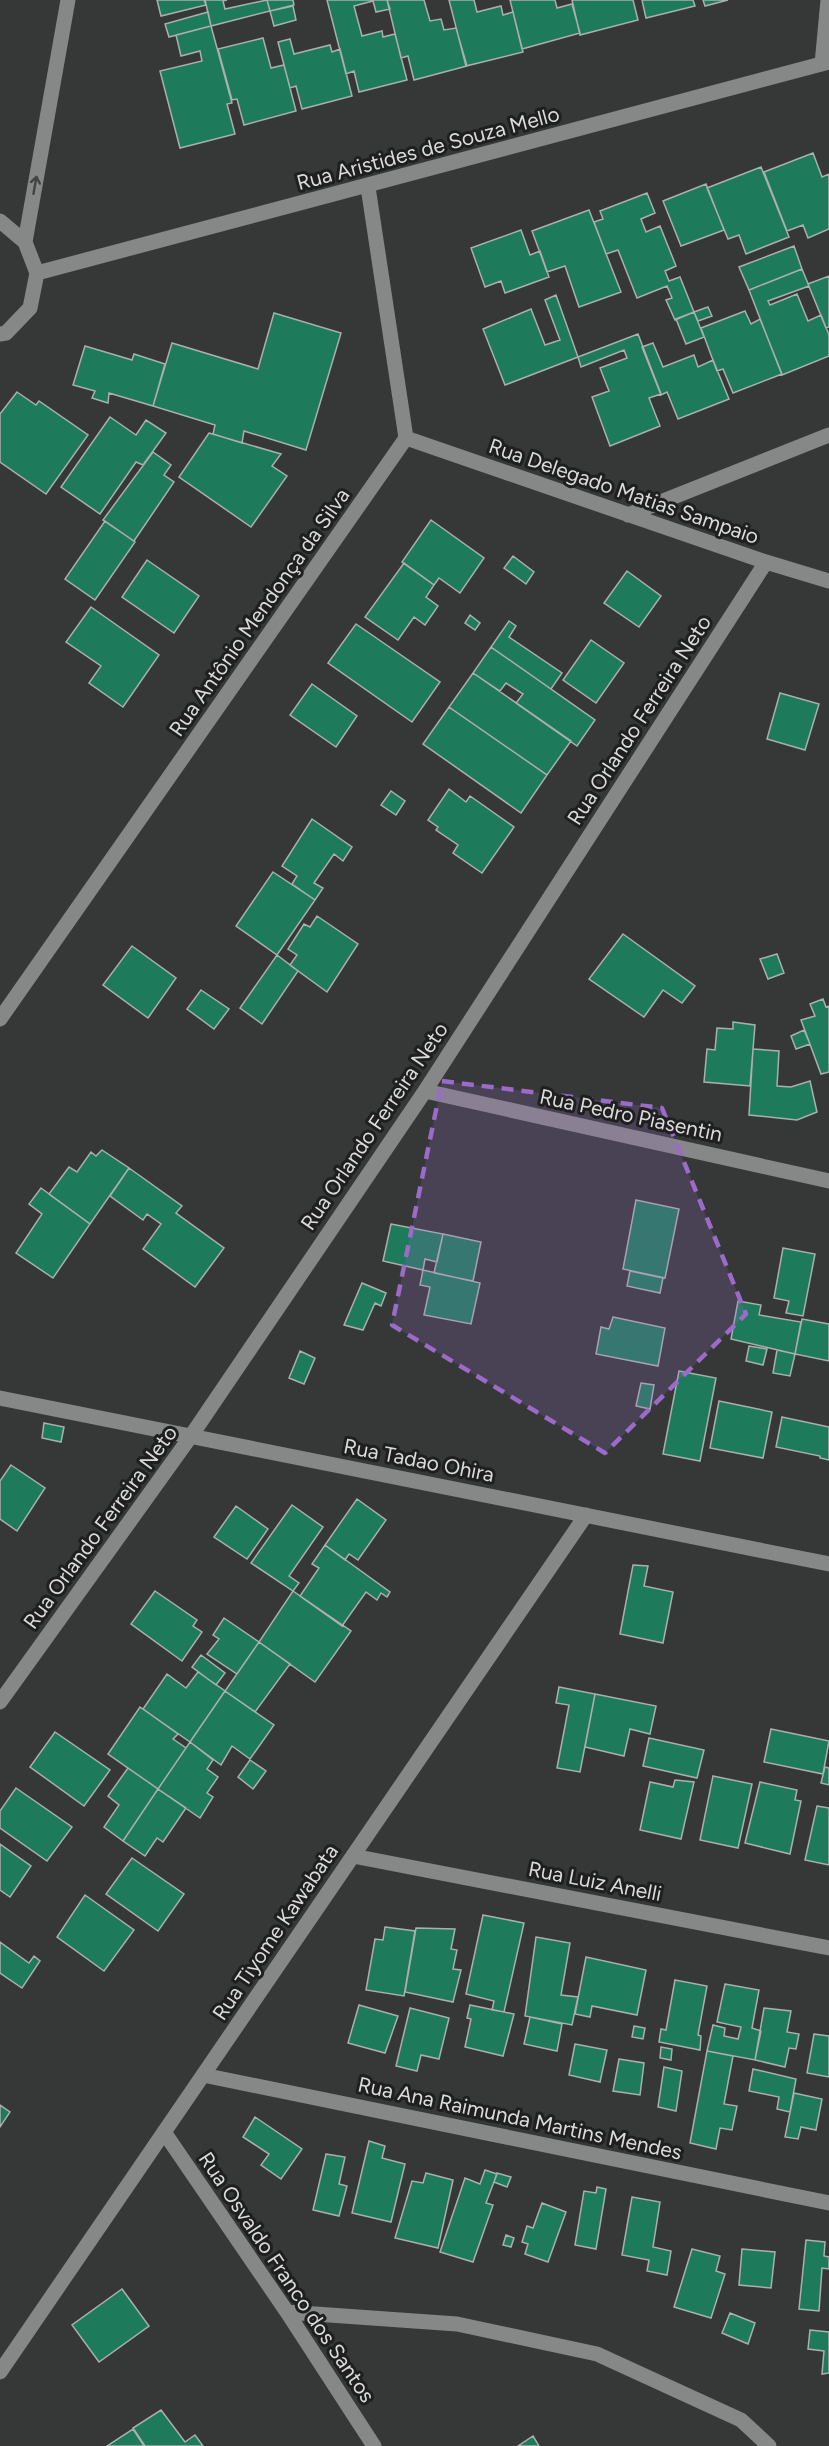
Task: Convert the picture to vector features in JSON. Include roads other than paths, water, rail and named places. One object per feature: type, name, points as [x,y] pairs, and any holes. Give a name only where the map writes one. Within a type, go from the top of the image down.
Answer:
[{"type":"street","points":[[25,242],[68,0]]},
{"type":"street","points":[[826,63],[828,0]]},
{"type":"street","name":"Rua Aristides de Souza Mello","points":[[37,273],[368,187],[826,63]]},
{"type":"street","points":[[368,187],[406,438]]},
{"type":"street","points":[[0,221],[25,242],[37,273],[30,308],[2,337]]},
{"type":"street","points":[[628,514],[829,435]]},
{"type":"street","name":"Rua Delegado Matias Sampaio","points":[[406,438],[829,582]]},
{"type":"street","name":"Rua Antônio Mendonça da Silva","points":[[0,1019],[406,438]]},
{"type":"street","name":"Rua Orlando Ferreira Neto","points":[[0,1702],[190,1436],[424,1091],[766,562]]},
{"type":"street","name":"Rua Pedro Piasentin","points":[[424,1091],[829,1181]]},
{"type":"street","name":"Rua Tadao Ohira","points":[[0,1398],[829,1564]]},
{"type":"street","name":"Rua Tiyome Kawabata","points":[[0,2372],[586,1515]]},
{"type":"street","name":"Rua Luiz Anelli","points":[[353,1856],[829,1948]]},
{"type":"street","name":"Rua Ana Raimunda Martins Mendes","points":[[203,2075],[829,2203]]},
{"type":"street","name":"Rua Osvaldo Franco dos Santos","points":[[164,2132],[287,2312],[374,2446]]},
{"type":"street","points":[[287,2312],[457,2324],[597,2354],[741,2420],[769,2446]]}]
